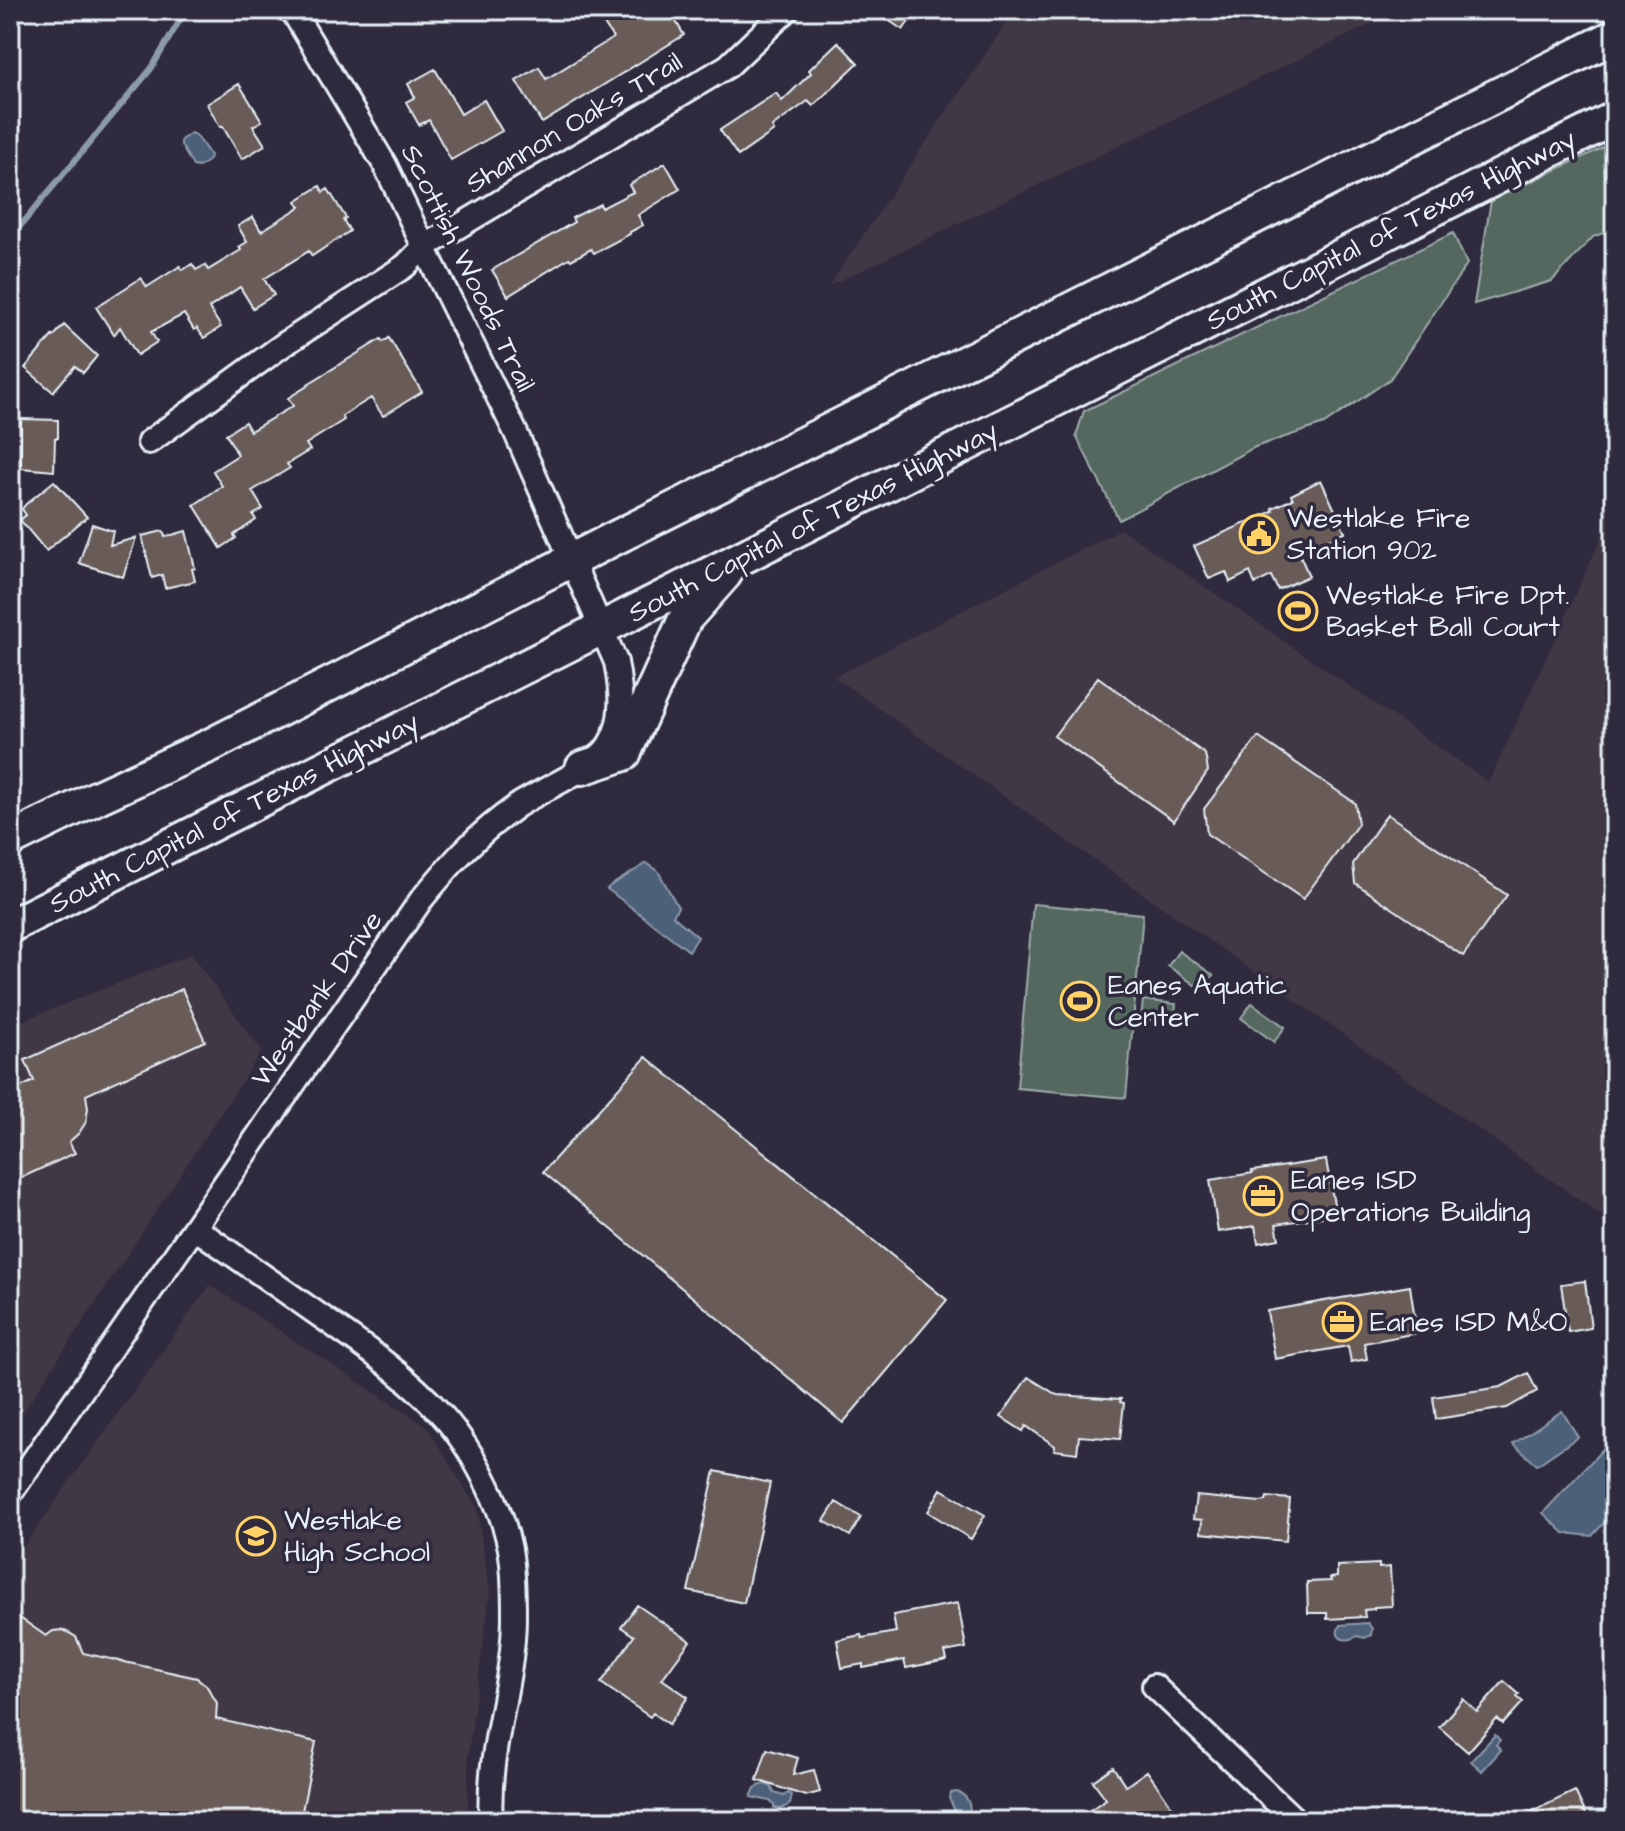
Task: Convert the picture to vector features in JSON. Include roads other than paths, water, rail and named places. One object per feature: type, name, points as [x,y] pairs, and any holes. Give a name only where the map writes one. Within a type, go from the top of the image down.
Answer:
[{"type":"highway","points":[[10,840],[211,745],[613,539],[1615,36]]},
{"type":"highway","name":"South Capital of Texas Highway","points":[[10,926],[1615,118]]},
{"type":"highway","points":[[582,768],[624,754],[685,619],[738,559]]},
{"type":"street","name":"Scottish Woods Trail","points":[[292,10],[385,165],[515,431],[572,562]]},
{"type":"street","name":"Shannon Oaks Trail","points":[[149,442],[283,345],[405,266],[424,247],[728,66],[787,10]]},
{"type":"street","name":"Westbank Drive","points":[[10,1494],[421,900],[481,833],[520,804],[582,768],[608,747],[618,722],[621,693],[616,662],[572,562]]},
{"type":"street","points":[[195,1228],[366,1348],[403,1378],[442,1415],[475,1460],[496,1503],[510,1547],[514,1584],[510,1663],[489,1793],[491,1821]]},
{"type":"street","points":[[1154,1686],[1296,1821]]},
{"type":"water","points":[[191,133],[196,135],[210,155],[209,160],[199,167],[193,166],[181,145],[181,140]]},
{"type":"water","points":[[647,863],[658,871],[678,907],[673,916],[698,937],[689,951],[607,889]]},
{"type":"water","points":[[1562,1411],[1578,1437],[1537,1465],[1513,1444]]},
{"type":"water","points":[[1615,1436],[1615,1511],[1592,1536],[1564,1533],[1543,1513]]},
{"type":"water","points":[[1368,1623],[1372,1629],[1371,1635],[1365,1638],[1345,1639],[1339,1636],[1340,1625]]},
{"type":"water","points":[[1495,1735],[1500,1740],[1496,1745],[1501,1750],[1482,1771],[1471,1761]]},
{"type":"water","points":[[764,1784],[771,1786],[774,1793],[792,1795],[790,1804],[781,1809],[774,1808],[770,1801],[751,1797],[755,1788]]},
{"type":"water","points":[[957,1792],[969,1804],[966,1821],[955,1821],[953,1816],[954,1809],[949,1798],[951,1793]]},
{"type":"waterway","points":[[10,233],[17,230],[151,69],[186,10]]},
{"type":"place","name":"Westlake Fire Station 902","points":[[1259,534]]},
{"type":"place","name":"Westlake Fire Dpt. Basket Ball Court","points":[[1298,611]]},
{"type":"place","name":"Eanes Aquatic Center","points":[[1080,1001]]},
{"type":"place","name":"Eanes ISD Operations Building","points":[[1263,1196]]},
{"type":"place","name":"Eanes ISD M&O","points":[[1342,1322]]},
{"type":"place","name":"Westlake High School","points":[[256,1536]]}]
